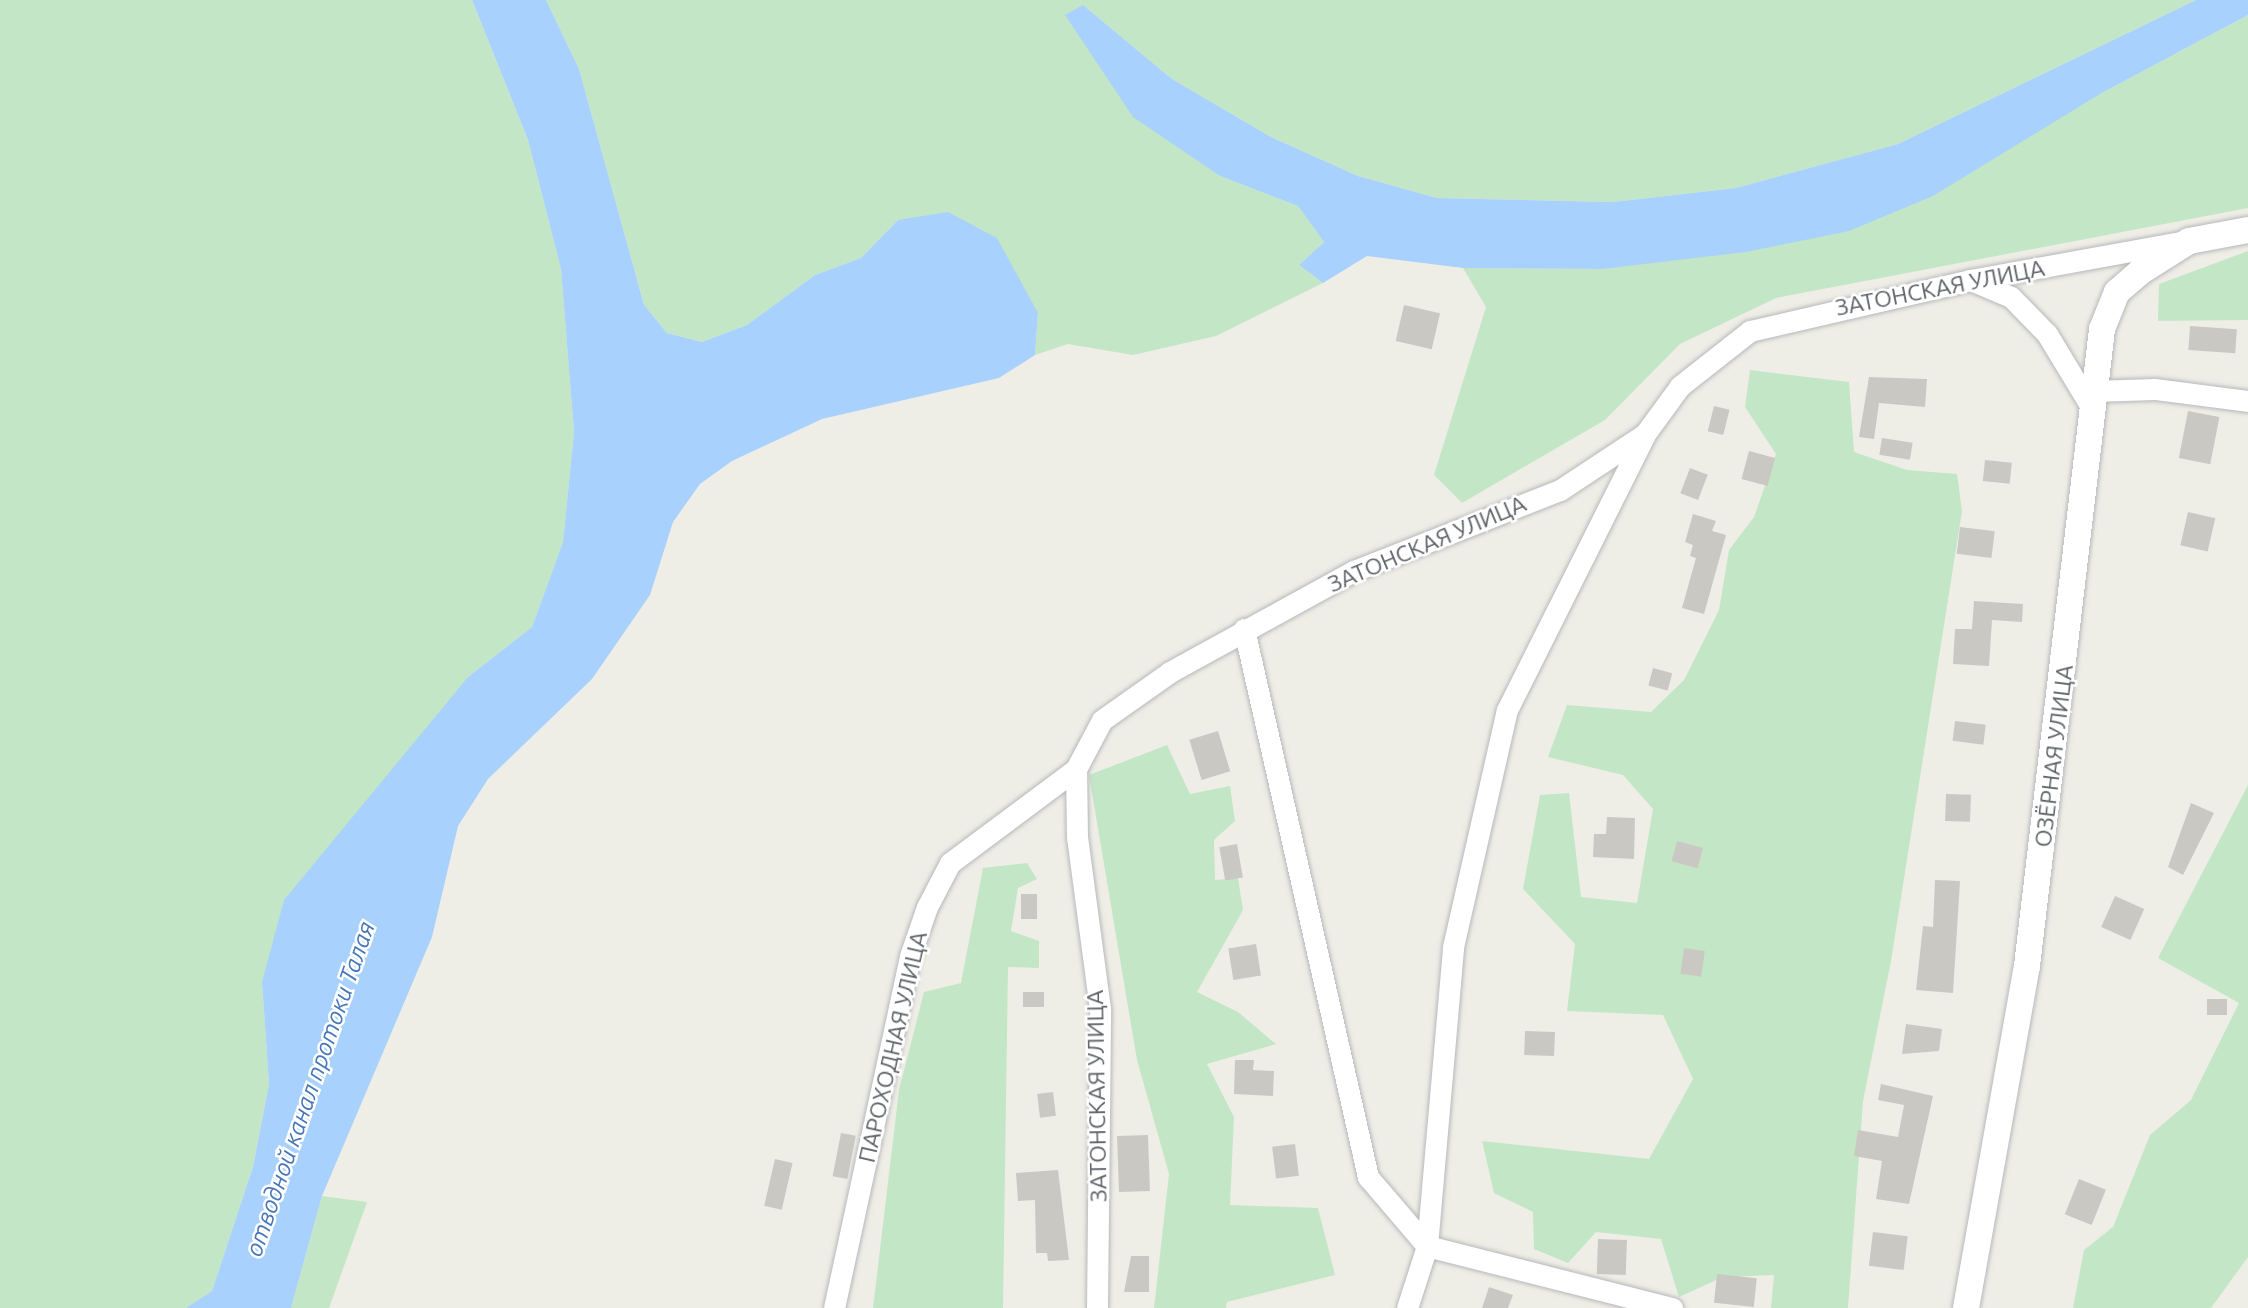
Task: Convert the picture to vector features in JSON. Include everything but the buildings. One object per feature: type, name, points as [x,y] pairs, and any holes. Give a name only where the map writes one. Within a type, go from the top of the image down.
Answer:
[{"type":"street","points":[[2189,241],[2248,230]]},
{"type":"street","name":"ЗАТОНСКАЯ УЛИЦА","points":[[1097,1308],[1100,1009],[1077,837],[1076,769],[1102,720],[1244,629],[1354,570],[1560,490],[1645,434],[1680,386],[1750,331],[1971,280],[2189,241]]},
{"type":"street","name":"ОЗЁРНАЯ УЛИЦА","points":[[1966,1308],[2027,966],[2091,398],[2102,329],[2117,292],[2189,241]]},
{"type":"street","points":[[1971,280],[2011,297],[2047,334],[2091,398],[2155,388],[2248,401]]},
{"type":"street","points":[[1407,1308],[1427,1246],[1453,947],[1507,710],[1645,434]]},
{"type":"street","points":[[1244,629],[1368,1177],[1427,1246],[1672,1308]]},
{"type":"street","name":"ПАРОХОДНАЯ УЛИЦА","points":[[834,1308],[910,956],[927,907],[950,863],[1076,769]]},
{"type":"green space","points":[[0,0],[472,0],[528,140],[561,269],[574,432],[563,542],[532,627],[468,677],[262,982],[269,1084],[253,1167],[212,1291],[186,1308],[0,1308]]},
{"type":"green space","points":[[546,0],[2196,0],[1898,144],[1736,188],[1613,202],[1437,198],[1358,176],[1271,137],[1172,79],[1083,5],[1220,176],[1298,206],[1324,242],[1299,265],[1323,283],[1216,336],[1133,355],[1068,344],[1035,355],[1038,313],[898,220],[861,258],[815,275],[747,325],[702,342],[667,333],[644,305],[579,69]]},
{"type":"green space","points":[[2248,15],[2248,208],[1776,298],[1680,344],[1605,420],[1462,503],[1434,475],[1486,307],[1463,268],[1602,269],[2100,94]]},
{"type":"green space","points":[[2248,251],[2248,320],[2158,321],[2159,284]]},
{"type":"green space","points":[[1750,370],[1849,382],[1854,452],[1907,470],[1957,474],[1962,511],[1891,961],[1863,1101],[1848,1308],[1771,1308],[1774,1275],[1723,1277],[1679,1297],[1661,1239],[1596,1232],[1568,1263],[1534,1249],[1533,1212],[1494,1193],[1482,1141],[1649,1159],[1693,1079],[1663,1015],[1567,1011],[1575,944],[1523,889],[1540,795],[1569,793],[1581,897],[1637,903],[1653,809],[1623,775],[1548,757],[1567,705],[1651,712],[1684,680],[1719,610],[1729,550],[1754,517],[1776,454],[1745,407]]},
{"type":"green space","points":[[1167,745],[1190,794],[1230,786],[1235,821],[1214,840],[1215,880],[1238,878],[1243,910],[1197,992],[1238,1012],[1276,1044],[1207,1064],[1234,1117],[1230,1205],[1318,1208],[1335,1275],[1227,1302],[1226,1308],[1154,1308],[1169,1174],[1137,1060],[1089,775]]},
{"type":"green space","points":[[2248,785],[2248,1257],[2211,1308],[2073,1308],[2084,1250],[2113,1227],[2150,1135],[2191,1100],[2239,1003],[2158,958]]},
{"type":"green space","points":[[1027,863],[1037,879],[1018,888],[1011,931],[1039,941],[1039,968],[1008,967],[1003,1308],[873,1308],[899,1090],[924,992],[961,983],[983,868]]},
{"type":"green space","points":[[322,1196],[367,1202],[329,1308],[291,1308]]},
{"type":"water","name":"отводной канал протоки Талая","points":[[472,0],[546,0],[579,69],[644,305],[667,333],[702,342],[747,325],[815,275],[861,258],[898,220],[948,212],[997,238],[1038,313],[1035,355],[999,378],[822,419],[732,461],[700,484],[673,522],[650,595],[592,679],[488,779],[458,826],[432,937],[322,1196],[291,1308],[186,1308],[212,1291],[253,1167],[269,1084],[262,982],[284,900],[468,677],[532,627],[563,542],[574,432],[561,269],[528,140]]},
{"type":"water","points":[[2196,0],[2248,0],[2248,15],[2100,94],[1933,196],[1849,231],[1746,252],[1602,269],[1463,268],[1367,256],[1323,283],[1299,265],[1324,242],[1298,206],[1220,176],[1133,117],[1065,15],[1083,5],[1172,79],[1271,137],[1358,176],[1437,198],[1613,202],[1736,188],[1898,144]]}]
